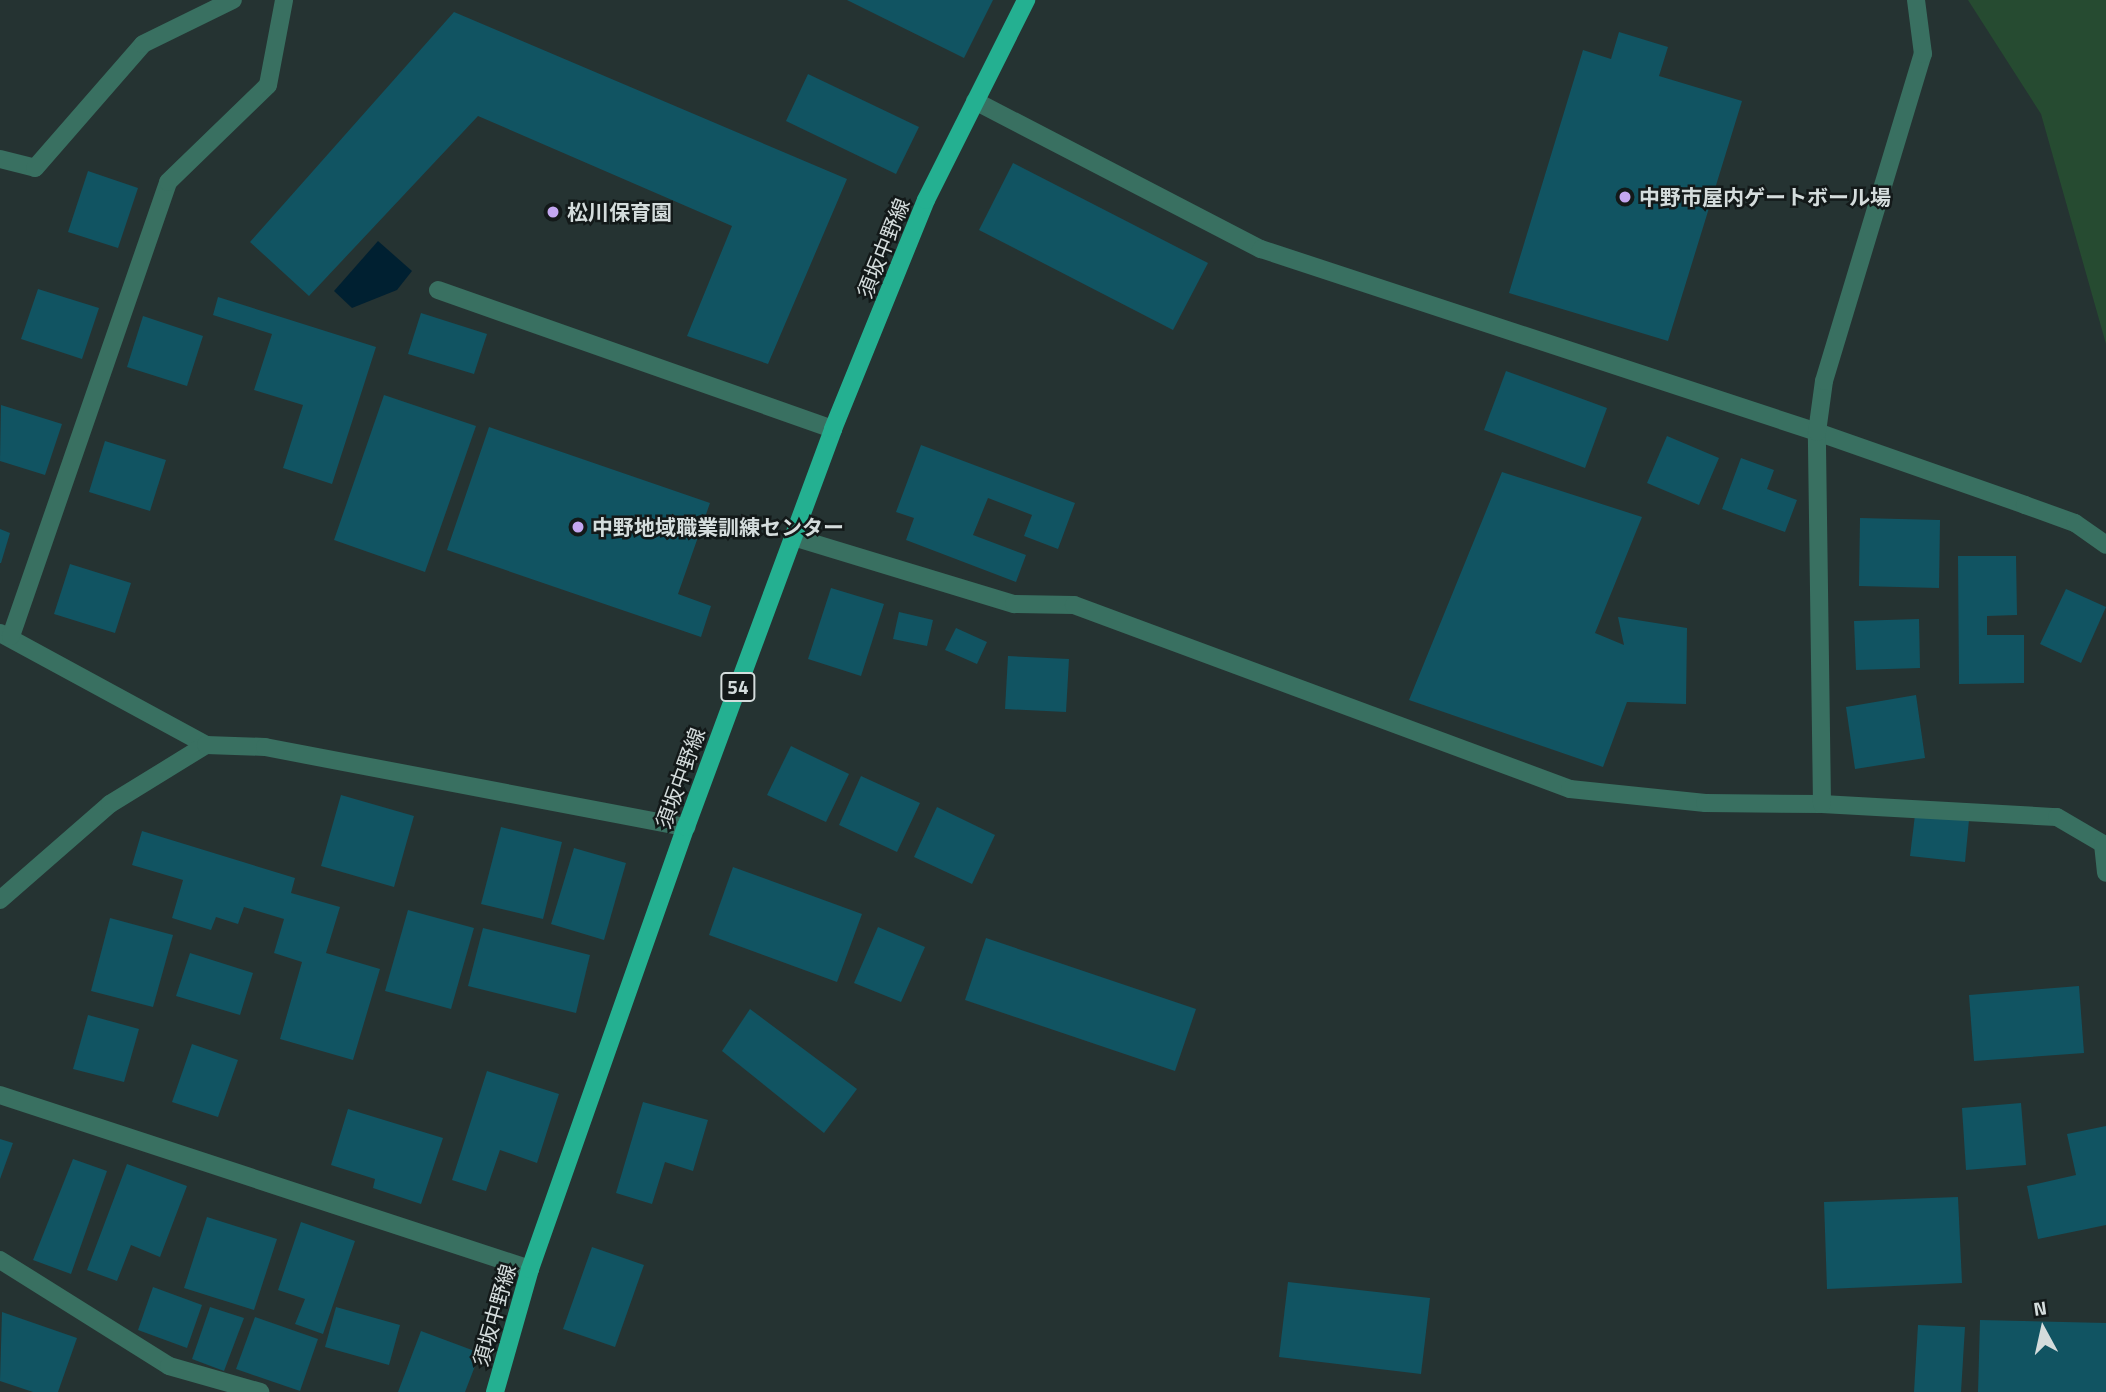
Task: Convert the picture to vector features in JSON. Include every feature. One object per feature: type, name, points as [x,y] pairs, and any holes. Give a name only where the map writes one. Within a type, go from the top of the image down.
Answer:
[{"type":"main road","name":"須坂中野線","points":[[495,1392],[530,1269],[686,827],[833,429],[926,200],[1026,0]]},
{"type":"street","points":[[0,159],[35,168],[143,44],[233,0]]},
{"type":"street","points":[[284,0],[268,85],[168,182],[5,635],[206,745],[265,747],[686,827]]},
{"type":"street","points":[[1822,804],[1817,432],[1824,381],[1923,54],[1916,0]]},
{"type":"street","points":[[975,101],[1261,249],[1817,432],[2075,523],[2106,545]]},
{"type":"street","points":[[438,290],[833,429]]},
{"type":"street","points":[[793,537],[1014,604],[1074,605],[1570,789],[1705,803],[1822,804],[2057,817],[2103,844],[2106,873]]},
{"type":"street","points":[[0,900],[110,804],[206,745]]},
{"type":"street","points":[[0,1095],[530,1269]]},
{"type":"street","points":[[0,1260],[169,1366],[260,1392]]},
{"type":"green space","points":[[1968,0],[2106,0],[2106,344],[2041,114]]},
{"type":"water","points":[[378,241],[412,271],[397,290],[352,308],[334,291]]},
{"type":"building","points":[[847,0],[993,0],[964,58]]},
{"type":"building","points":[[454,12],[847,179],[768,364],[687,336],[732,226],[478,116],[309,296],[250,242]]},
{"type":"building","name":"中野市屋内ゲートボール場","points":[[1619,32],[1668,47],[1659,76],[1742,101],[1668,341],[1509,293],[1583,50],[1611,59]]},
{"type":"building","points":[[808,74],[919,127],[896,174],[786,121]]},
{"type":"building","points":[[1013,163],[1208,263],[1173,330],[979,230]]},
{"type":"building","points":[[88,171],[138,188],[118,248],[68,232]]},
{"type":"building","points":[[38,289],[99,308],[82,359],[21,339]]},
{"type":"building","points":[[218,297],[376,347],[332,484],[283,468],[303,405],[254,390],[272,334],[213,315]]},
{"type":"building","points":[[421,313],[487,334],[474,374],[408,354]]},
{"type":"building","points":[[143,316],[203,336],[187,386],[127,367]]},
{"type":"building","points":[[1506,371],[1607,408],[1585,468],[1484,430]]},
{"type":"building","points":[[384,395],[476,426],[425,572],[334,540]]},
{"type":"building","points":[[1,405],[62,424],[45,475],[0,461]]},
{"type":"building","name":"中野地域職業訓練センター","points":[[489,427],[710,503],[678,594],[711,606],[701,637],[447,550]]},
{"type":"building","points":[[1667,436],[1719,458],[1699,505],[1647,483]]},
{"type":"building","points":[[105,441],[166,460],[150,511],[89,492]]},
{"type":"building","points":[[921,445],[1075,503],[1058,549],[1024,536],[1032,515],[988,498],[973,535],[1026,555],[1016,582],[906,540],[914,518],[896,512]]},
{"type":"building","points":[[1741,458],[1774,470],[1767,489],[1797,500],[1785,532],[1722,509]]},
{"type":"building","points":[[1502,472],[1642,517],[1595,633],[1624,645],[1618,617],[1687,628],[1686,704],[1627,702],[1603,767],[1409,700]]},
{"type":"building","points":[[1860,518],[1940,520],[1939,588],[1859,586]]},
{"type":"building","points":[[0,529],[10,533],[1,563],[0,563]]},
{"type":"building","points":[[1958,556],[2016,556],[2017,615],[1987,616],[1987,635],[2024,635],[2024,683],[1959,684]]},
{"type":"building","points":[[70,564],[131,583],[115,633],[54,614]]},
{"type":"building","points":[[831,588],[884,604],[861,676],[808,659]]},
{"type":"building","points":[[2066,589],[2106,607],[2081,663],[2040,644]]},
{"type":"building","points":[[899,612],[933,620],[927,646],[893,639]]},
{"type":"building","points":[[1919,619],[1920,668],[1856,670],[1854,621]]},
{"type":"building","points":[[956,628],[987,642],[977,664],[945,650]]},
{"type":"building","points":[[1008,656],[1069,659],[1066,712],[1005,709]]},
{"type":"building","points":[[1916,695],[1925,758],[1855,769],[1846,707]]},
{"type":"building","points":[[791,746],[849,774],[826,822],[767,795]]},
{"type":"building","points":[[861,776],[920,803],[897,852],[839,825]]},
{"type":"building","points":[[341,795],[414,816],[394,887],[321,866]]},
{"type":"building","points":[[937,807],[995,835],[972,884],[914,857]]},
{"type":"building","points":[[1915,815],[1969,820],[1965,862],[1910,856]]},
{"type":"building","points":[[501,827],[562,842],[543,919],[481,904]]},
{"type":"building","points":[[142,831],[295,878],[291,893],[340,907],[326,953],[380,969],[353,1060],[280,1039],[302,962],[274,953],[284,919],[244,907],[238,924],[216,917],[211,930],[172,918],[183,880],[132,865]]},
{"type":"building","points":[[574,848],[626,863],[604,940],[551,924]]},
{"type":"building","points":[[733,867],[862,914],[837,982],[709,935]]},
{"type":"building","points":[[408,910],[474,928],[451,1009],[385,991]]},
{"type":"building","points":[[110,918],[173,935],[153,1007],[91,991]]},
{"type":"building","points":[[878,927],[925,947],[901,1002],[854,983]]},
{"type":"building","points":[[483,928],[590,955],[576,1013],[468,986]]},
{"type":"building","points":[[986,938],[1196,1009],[1175,1071],[965,1000]]},
{"type":"building","points":[[190,953],[253,973],[240,1015],[176,996]]},
{"type":"building","points":[[2079,986],[2084,1053],[1974,1061],[1969,995]]},
{"type":"building","points":[[750,1009],[857,1089],[824,1133],[722,1051]]},
{"type":"building","points":[[88,1015],[139,1029],[124,1082],[73,1069]]},
{"type":"building","points":[[192,1044],[238,1060],[218,1117],[172,1102]]},
{"type":"building","points":[[487,1071],[559,1094],[537,1163],[500,1150],[486,1191],[452,1180]]},
{"type":"building","points":[[643,1102],[708,1120],[693,1171],[665,1162],[652,1204],[616,1193]]},
{"type":"building","points":[[2021,1103],[2026,1165],[1966,1170],[1962,1108]]},
{"type":"building","points":[[348,1109],[443,1138],[421,1204],[373,1188],[375,1179],[331,1165]]},
{"type":"building","points":[[2106,1126],[2106,1225],[2038,1239],[2027,1186],[2076,1175],[2067,1134]]},
{"type":"building","points":[[0,1139],[13,1143],[0,1179]]},
{"type":"building","points":[[73,1159],[107,1171],[71,1274],[33,1260]]},
{"type":"building","points":[[127,1164],[187,1186],[160,1257],[131,1245],[117,1281],[87,1270]]},
{"type":"building","points":[[1958,1197],[1962,1283],[1827,1289],[1824,1202]]},
{"type":"building","points":[[207,1217],[277,1239],[254,1310],[184,1288]]},
{"type":"building","points":[[301,1222],[355,1241],[323,1334],[295,1324],[305,1299],[278,1290]]},
{"type":"building","points":[[592,1247],[644,1265],[615,1347],[563,1329]]},
{"type":"building","points":[[1288,1282],[1430,1298],[1421,1374],[1279,1357]]},
{"type":"building","points":[[153,1287],[202,1305],[187,1348],[138,1330]]},
{"type":"building","points":[[210,1307],[244,1318],[224,1371],[192,1359]]},
{"type":"building","points":[[336,1307],[400,1325],[389,1365],[325,1347]]},
{"type":"building","points":[[2,1312],[77,1338],[58,1392],[33,1392],[0,1381]]},
{"type":"building","points":[[255,1317],[318,1339],[300,1391],[236,1369]]},
{"type":"building","points":[[1980,1320],[2106,1323],[2106,1392],[1978,1392]]},
{"type":"building","points":[[1918,1325],[1965,1327],[1961,1392],[1914,1392]]},
{"type":"building","points":[[421,1331],[480,1353],[465,1392],[398,1392]]},
{"type":"place","name":"中野市屋内ゲートボール場","points":[[1625,197]]},
{"type":"place","name":"松川保育園","points":[[553,212]]},
{"type":"place","name":"中野地域職業訓練センター","points":[[578,527]]}]
